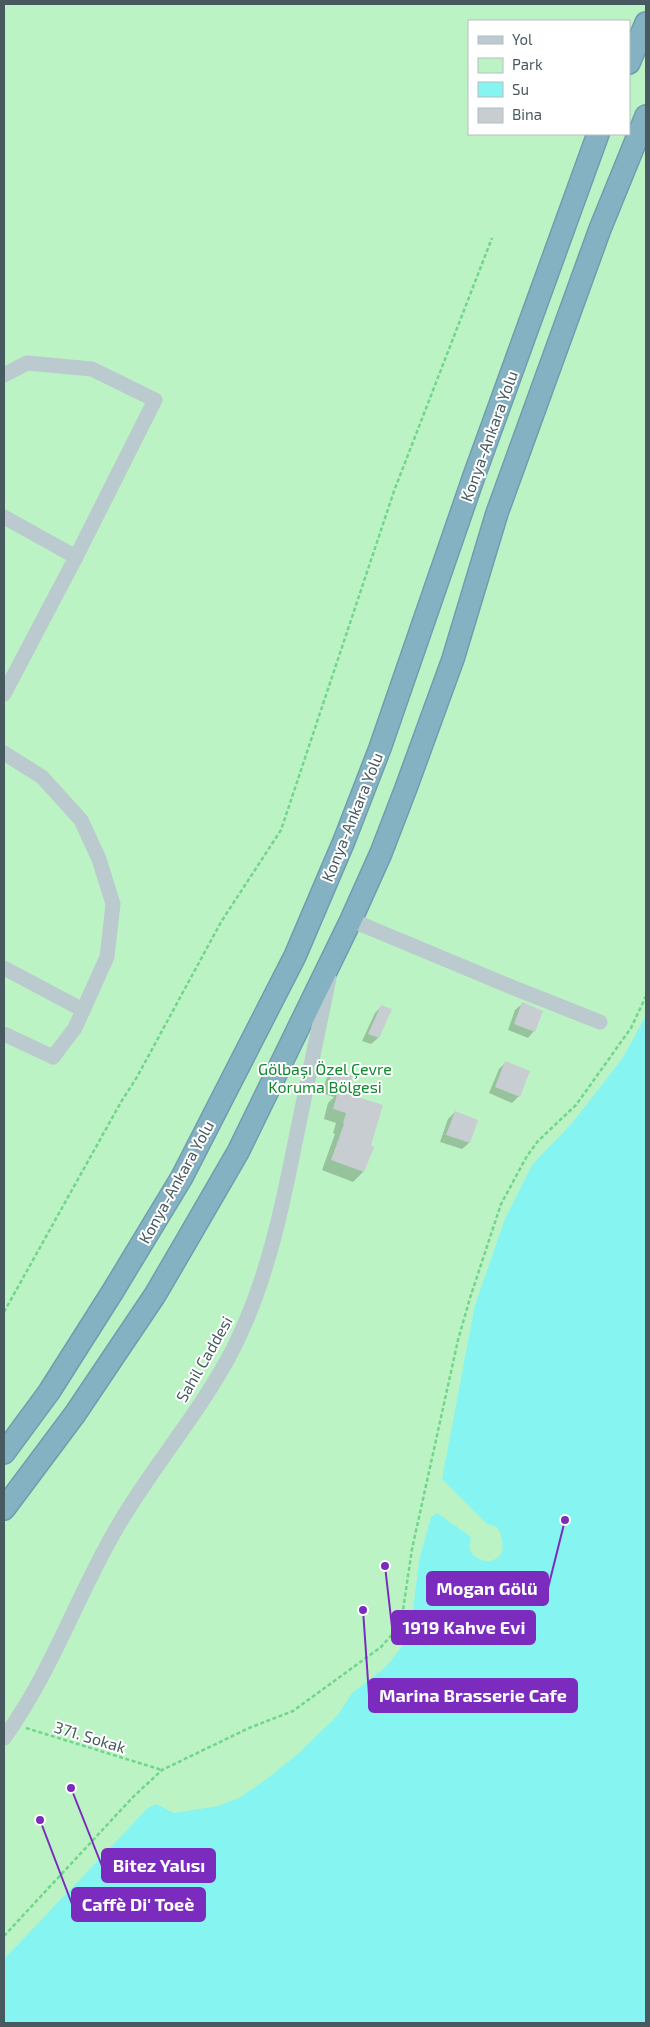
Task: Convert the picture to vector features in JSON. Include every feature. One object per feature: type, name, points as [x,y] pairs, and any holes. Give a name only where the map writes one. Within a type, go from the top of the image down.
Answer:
[{"type":"highway","points":[[630,61],[646,23]]},
{"type":"highway","points":[[4,1509],[75,1414],[155,1294],[183,1248],[238,1152],[351,920],[381,853],[406,788],[453,659],[497,513],[600,230],[646,116]]},
{"type":"highway","name":"Konya-Ankara Yolu","points":[[4,1453],[49,1392],[182,1177],[295,956],[344,841],[380,748],[474,476],[598,135]]},
{"type":"street","points":[[4,375],[27,363],[92,369],[155,400],[4,694]]},
{"type":"street","points":[[4,516],[76,557]]},
{"type":"street","points":[[4,753],[42,777],[81,820],[99,858],[114,904],[107,958],[75,1028],[53,1057],[4,1034]]},
{"type":"street","points":[[351,920],[600,1022]]},
{"type":"street","name":"Sahil Caddesi","points":[[4,1738],[53,1655],[118,1525],[211,1386],[230,1355],[243,1328],[266,1268],[276,1231],[334,956]]},
{"type":"street","points":[[4,968],[83,1010]]},
{"type":"path","points":[[4,1312],[121,1102],[137,1077],[221,922],[281,830],[394,491],[492,238]]},
{"type":"path","points":[[4,1936],[133,1797],[162,1770],[249,1728],[293,1711],[381,1647],[397,1630],[403,1610],[412,1550],[458,1340],[501,1204],[526,1156],[538,1141],[580,1100],[631,1028],[646,996]]},
{"type":"path","name":"371. Sokak","points":[[13,1724],[162,1770]]},
{"type":"green space","name":"Gölbaşı Özel Çevre Koruma Bölgesi","points":[[4,4],[646,4],[646,2023],[4,2023]]},
{"type":"water","points":[[646,1015],[646,2023],[4,2023],[4,1959],[148,1808],[156,1804],[174,1813],[218,1806],[239,1798],[299,1753],[338,1715],[352,1693],[386,1667],[401,1648],[409,1630],[419,1561],[431,1517],[437,1513],[471,1537],[470,1549],[473,1555],[479,1559],[486,1561],[499,1557],[502,1550],[502,1540],[497,1527],[487,1524],[442,1479],[475,1305],[505,1219],[532,1165],[573,1122],[624,1056]]},
{"type":"building","points":[[522,1002],[543,1011],[535,1032],[514,1024]]},
{"type":"building","points":[[381,1005],[392,1009],[379,1038],[368,1034]]},
{"type":"building","points":[[505,1061],[530,1071],[520,1097],[495,1087]]},
{"type":"building","points":[[333,1069],[354,1076],[348,1093],[328,1086]]},
{"type":"building","points":[[338,1091],[383,1105],[371,1145],[374,1147],[364,1172],[331,1160],[346,1113],[333,1109]]},
{"type":"building","points":[[455,1111],[478,1120],[470,1143],[446,1135]]},
{"type":"place","name":"Mogan Gölü","points":[[565,1520]]},
{"type":"place","name":"1919 Kahve Evi","points":[[385,1566]]},
{"type":"place","name":"Marina Brasserie Cafe","points":[[363,1610]]},
{"type":"place","name":"Bitez Yalısı","points":[[71,1788]]},
{"type":"place","name":"Caffè Di' Toeè","points":[[40,1820]]}]
